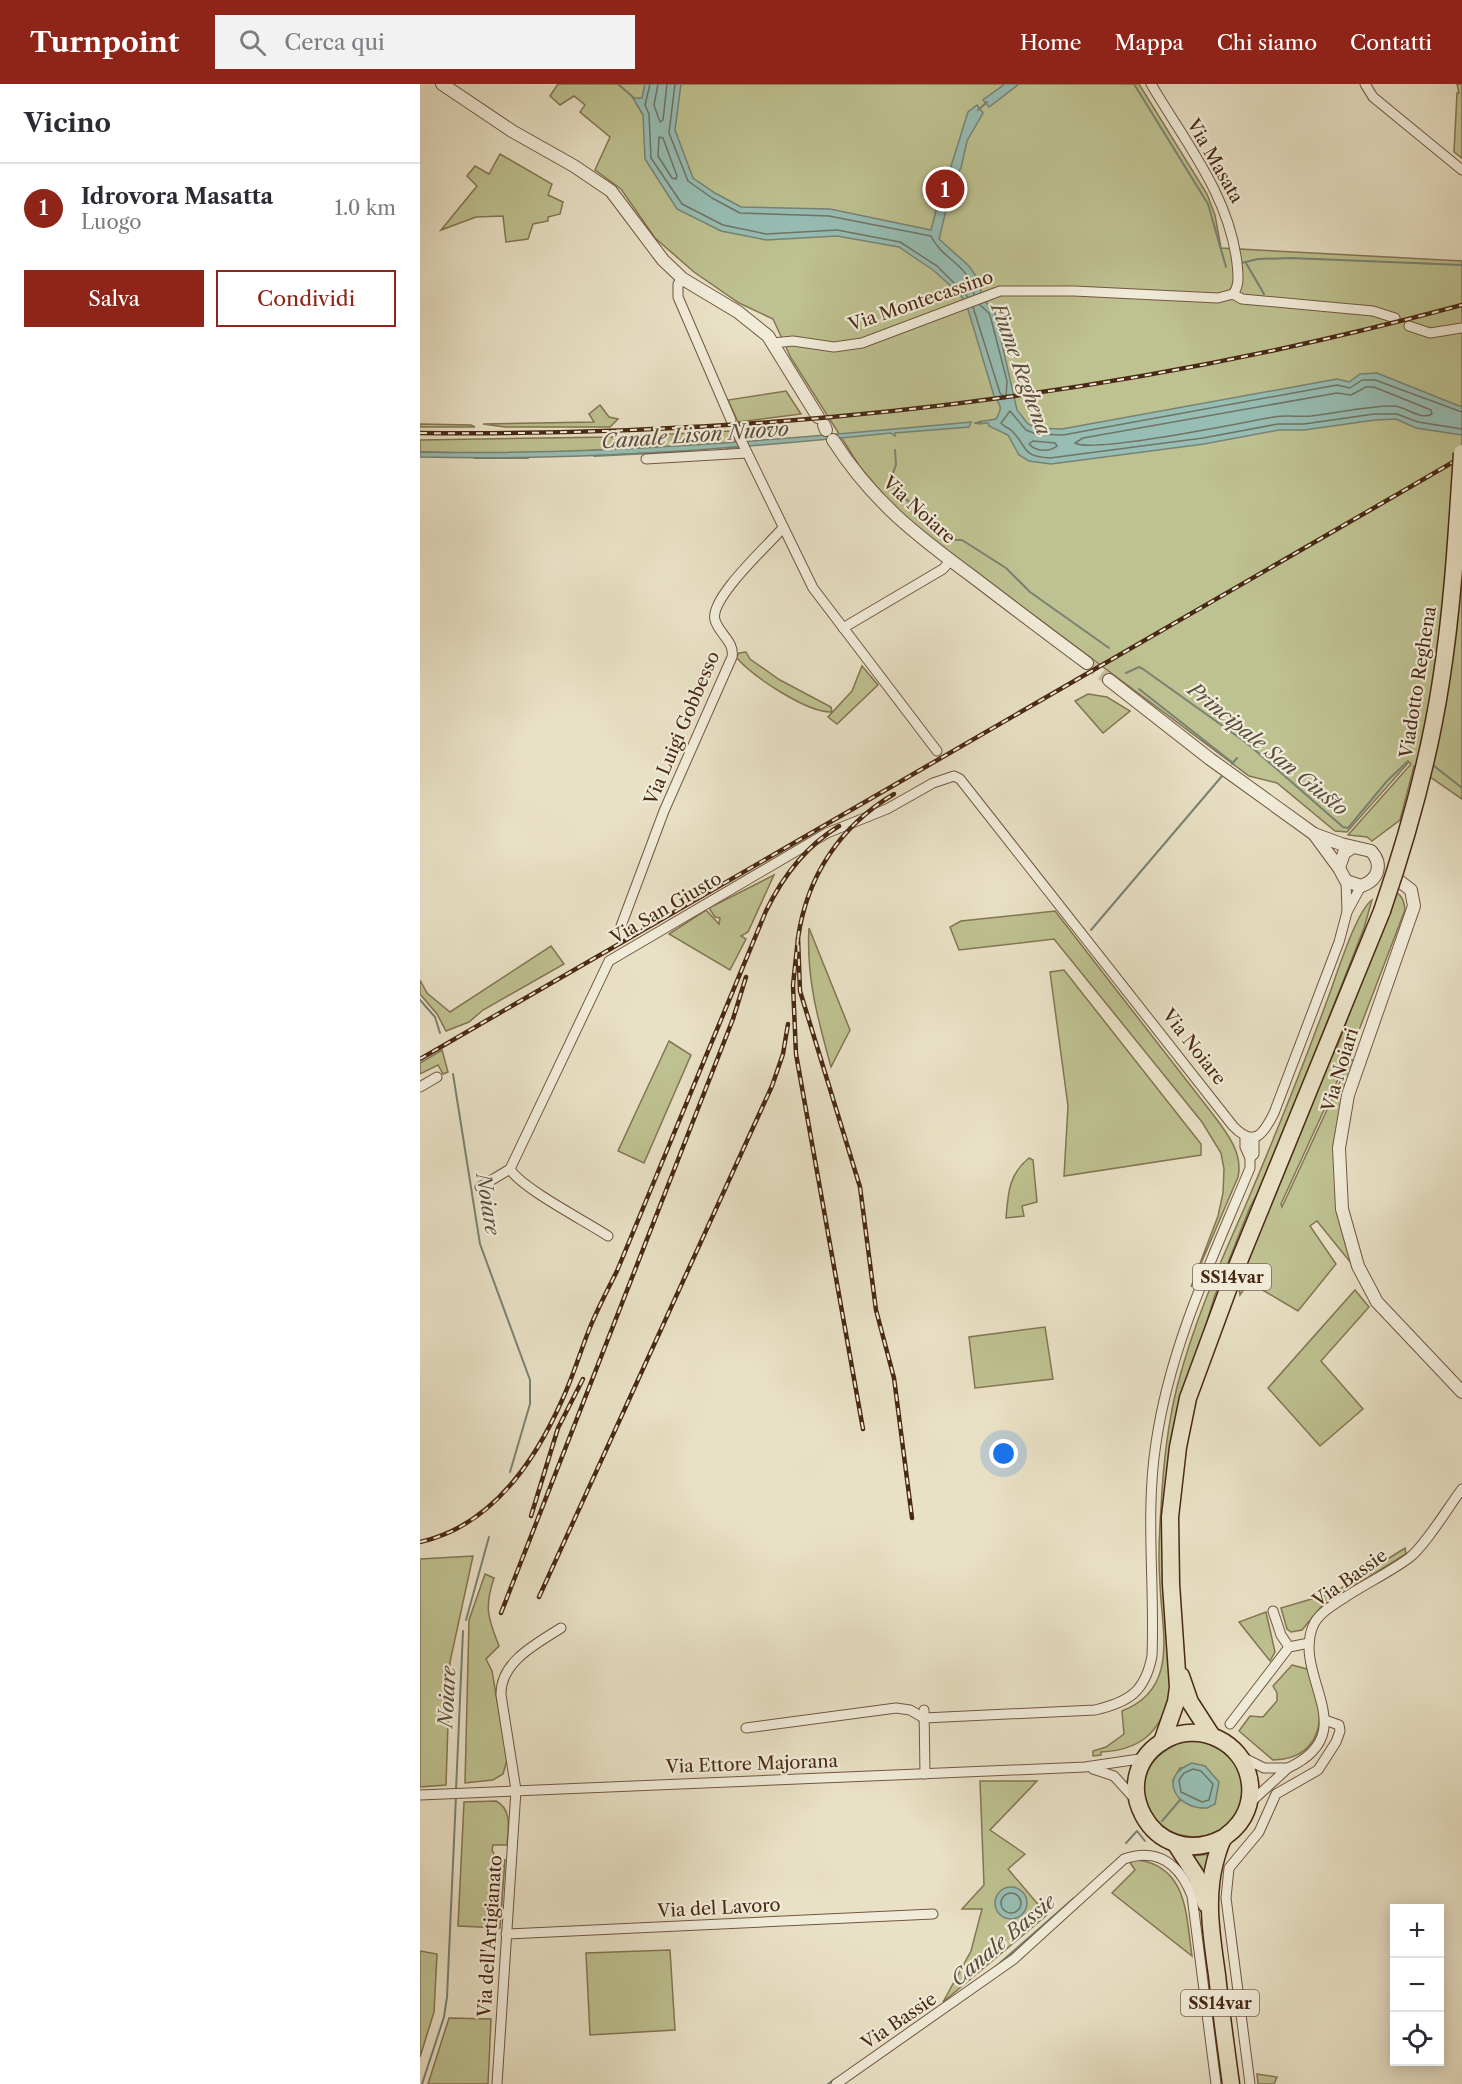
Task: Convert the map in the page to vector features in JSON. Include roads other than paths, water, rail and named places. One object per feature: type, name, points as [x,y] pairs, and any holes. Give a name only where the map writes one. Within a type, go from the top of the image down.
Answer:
[{"type":"highway","name":"Viadotto Reghena","points":[[1178,1664],[1171,1584],[1170,1517],[1178,1447],[1188,1398],[1233,1276],[1382,911],[1415,806],[1434,724],[1450,608],[1462,453]]},
{"type":"highway","name":"SS14var","points":[[1178,1664],[1190,1702],[1212,1736]]},
{"type":"highway","name":"SS14var","points":[[1162,1742],[1176,1702],[1178,1664]]},
{"type":"highway","name":"SS14var","points":[[1210,1922],[1197,1877],[1175,1843],[1152,1829],[1138,1803],[1137,1779],[1146,1758],[1162,1742],[1186,1733],[1212,1736],[1228,1744],[1240,1756]]},
{"type":"highway","points":[[1240,1756],[1250,1779],[1248,1805]]},
{"type":"highway","name":"SS14var","points":[[1231,2084],[1210,1922],[1211,1876],[1223,1838],[1239,1823],[1248,1805]]},
{"type":"highway","points":[[1175,1843],[1200,1846],[1223,1838]]},
{"type":"street","points":[[442,84],[512,131],[574,166],[611,191],[663,260],[683,279],[738,312],[773,343]]},
{"type":"street","name":"Via Masata","points":[[1150,84],[1210,181],[1227,215],[1237,268],[1237,288],[1233,294]]},
{"type":"street","points":[[1365,84],[1374,97],[1462,170]]},
{"type":"street","points":[[683,279],[678,284],[678,297],[731,420]]},
{"type":"street","name":"Via Montecassino","points":[[773,343],[793,341],[834,347],[862,343],[984,295],[1018,290],[1218,298],[1233,294],[1242,299],[1374,310],[1395,318]]},
{"type":"street","points":[[1409,326],[1430,333],[1462,328]]},
{"type":"street","name":"Via Noiare","points":[[773,343],[855,473],[886,508],[925,544],[950,561],[943,569],[843,628]]},
{"type":"street","points":[[738,434],[782,529],[813,588],[938,751]]},
{"type":"street","points":[[646,459],[747,452]]},
{"type":"street","name":"Via Luigi Gobbesso","points":[[621,926],[664,811],[732,657],[732,647],[716,622],[716,605],[782,529]]},
{"type":"street","points":[[950,561],[1087,663]]},
{"type":"street","points":[[1109,680],[1210,759],[1314,834],[1371,851],[1378,864],[1373,880]]},
{"type":"street","name":"Via Noiare","points":[[957,777],[1233,1126],[1250,1137]]},
{"type":"street","name":"Via San Giusto","points":[[510,1169],[609,960],[827,833],[887,809],[933,783],[957,777]]},
{"type":"street","points":[[1314,834],[1346,881],[1347,912]]},
{"type":"street","points":[[1339,868],[1344,853],[1353,847]]},
{"type":"street","name":"Via Noiari","points":[[1378,864],[1411,890],[1414,906],[1348,1095],[1339,1148],[1342,1209],[1358,1266],[1377,1302],[1462,1392]]},
{"type":"street","points":[[746,1728],[896,1708],[924,1714],[1095,1710],[1117,1705],[1136,1692],[1148,1677],[1153,1634],[1149,1528],[1156,1442],[1184,1328],[1250,1168],[1250,1158],[1245,1147],[1250,1137],[1265,1131],[1274,1113],[1338,944],[1347,912],[1361,886],[1373,880],[1394,877]]},
{"type":"street","points":[[1346,881],[1361,886]]},
{"type":"street","points":[[420,1087],[436,1077]]},
{"type":"street","points":[[480,1187],[510,1169],[513,1175],[608,1236]]},
{"type":"street","name":"Via Bassie","points":[[1309,1642],[1313,1625],[1325,1611],[1411,1557],[1462,1489]]},
{"type":"street","points":[[1273,1611],[1281,1635],[1289,1647]]},
{"type":"street","name":"Via dell'Artigianato","points":[[497,2084],[516,1790],[501,1695],[501,1680],[506,1670],[532,1646],[561,1628]]},
{"type":"street","points":[[1230,1724],[1289,1647],[1309,1642],[1325,1720],[1319,1742],[1311,1754],[1274,1778],[1248,1805]]},
{"type":"street","points":[[924,1714],[925,1774]]},
{"type":"street","points":[[1250,2084],[1226,1898],[1227,1876],[1236,1858],[1259,1832],[1276,1794],[1318,1770],[1329,1756],[1340,1731],[1339,1725],[1325,1720]]},
{"type":"street","points":[[1240,1756],[1264,1768],[1288,1768]]},
{"type":"street","name":"Via Ettore Majorana","points":[[420,1795],[1085,1767],[1146,1758]]},
{"type":"street","name":"Via Ettore Majorana","points":[[1085,1767],[1114,1776],[1138,1803]]},
{"type":"street","name":"Via Bassie","points":[[836,2084],[1014,1959],[1124,1859],[1143,1854],[1171,1864],[1185,1877],[1192,1896],[1216,2084]]},
{"type":"street","name":"Via del Lavoro","points":[[506,1934],[933,1914]]},
{"type":"water","points":[[645,84],[681,84],[675,130],[693,178],[741,207],[830,209],[931,230],[939,199],[948,202],[939,239],[969,266],[978,279],[983,300],[994,309],[1017,410],[1028,424],[1037,428],[1062,429],[1337,379],[1349,382],[1360,374],[1377,373],[1462,407],[1462,435],[1416,428],[1396,419],[1375,420],[1304,430],[1279,430],[1204,444],[1051,464],[1029,461],[1019,455],[1008,435],[989,426],[988,423],[978,424],[978,422],[996,419],[1000,408],[994,396],[967,306],[960,294],[933,270],[899,247],[837,236],[766,240],[721,231],[677,209],[645,159],[643,115],[633,98],[642,98]]},
{"type":"water","points":[[1005,84],[1019,84],[989,107],[983,100]]},
{"type":"water","points":[[977,105],[983,113],[967,141],[961,168],[953,181],[947,179],[968,112]]},
{"type":"water","points":[[971,422],[969,427],[895,433],[895,436],[891,433],[656,452],[538,457],[420,457],[420,452],[489,453],[696,445]]},
{"type":"water","points":[[1192,1763],[1205,1766],[1219,1782],[1215,1804],[1207,1808],[1187,1804],[1175,1792],[1173,1784],[1175,1776],[1181,1769]]},
{"type":"water","points":[[1011,1887],[1022,1892],[1027,1903],[1022,1914],[1011,1919],[1000,1914],[995,1903],[1000,1892]]},
{"type":"waterway","points":[[618,84],[634,98]]},
{"type":"waterway","points":[[1134,84],[1208,204],[1226,267]]},
{"type":"waterway","points":[[978,110],[987,102]]},
{"type":"waterway","points":[[1241,263],[1258,259],[1291,258],[1462,265]]},
{"type":"waterway","points":[[1246,263],[1264,294]]},
{"type":"waterway","name":"Canale Lison Nuovo","points":[[975,423],[981,423]]},
{"type":"waterway","name":"Canale Lison Nuovo","points":[[726,448],[738,447]]},
{"type":"waterway","name":"Principale San Giusto","points":[[895,450],[896,465],[889,483],[923,515],[956,540],[962,540],[1006,568],[1030,592],[1109,648]]},
{"type":"waterway","name":"Canale Lison Nuovo","points":[[594,456],[693,451]]},
{"type":"waterway","name":"Canale Lison Nuovo","points":[[474,458],[528,458]]},
{"type":"waterway","name":"Principale San Giusto","points":[[1126,673],[1139,667],[1143,669],[1248,744],[1343,827],[1348,828],[1387,781],[1408,761]]},
{"type":"waterway","points":[[1139,689],[1233,763]]},
{"type":"waterway","points":[[1232,764],[1237,758]]},
{"type":"waterway","name":"Principale San Giusto","points":[[1433,765],[1462,788]]},
{"type":"waterway","points":[[1091,930],[1222,776]]},
{"type":"waterway","name":"Noiare","points":[[420,1000],[435,1017],[440,1033]]},
{"type":"waterway","name":"Noiare","points":[[453,1074],[480,1244],[530,1380],[530,1404],[510,1472]]},
{"type":"waterway","name":"Noiare","points":[[466,1620],[489,1537]]},
{"type":"waterway","name":"Noiare","points":[[456,1790],[463,1631]]},
{"type":"waterway","name":"Noiare","points":[[422,2084],[444,2017],[447,1997],[456,1796]]},
{"type":"waterway","name":"Canale Bassie","points":[[1162,1821],[1180,1800]]},
{"type":"waterway","name":"Canale Bassie","points":[[1126,1843],[1137,1831],[1145,1841]]},
{"type":"waterway","name":"Canale Bassie","points":[[993,1969],[1074,1898]]},
{"type":"waterway","name":"Canale Bassie","points":[[828,2084],[835,2079]]},
{"type":"tunnel","points":[[1087,663],[1109,680]]},
{"type":"railway","points":[[420,433],[684,428],[815,419],[946,405],[1076,387],[1205,364],[1334,337],[1462,305]]},
{"type":"railway","points":[[420,1059],[1462,457]]},
{"type":"railway","points":[[798,938],[809,894],[829,855],[857,821],[894,794]]},
{"type":"railway","points":[[420,1542],[446,1534],[469,1522],[490,1506],[508,1488],[539,1445],[567,1389],[591,1325],[617,1271],[766,911],[796,863],[816,843],[839,826]]},
{"type":"railway","points":[[863,1429],[796,1054],[793,985],[798,938],[800,991],[860,1187],[876,1310],[894,1378],[912,1518]]},
{"type":"railway","points":[[501,1613],[733,1019],[746,977]]},
{"type":"railway","points":[[539,1597],[772,1086],[783,1054],[788,1024]]},
{"type":"railway","points":[[531,1516],[558,1428],[583,1379]]},
{"type":"place","name":"Idrovora Masatta","points":[[945,189]]},
{"type":"water label","name":"Fiume Reghena","points":[[1021,369]]}]
